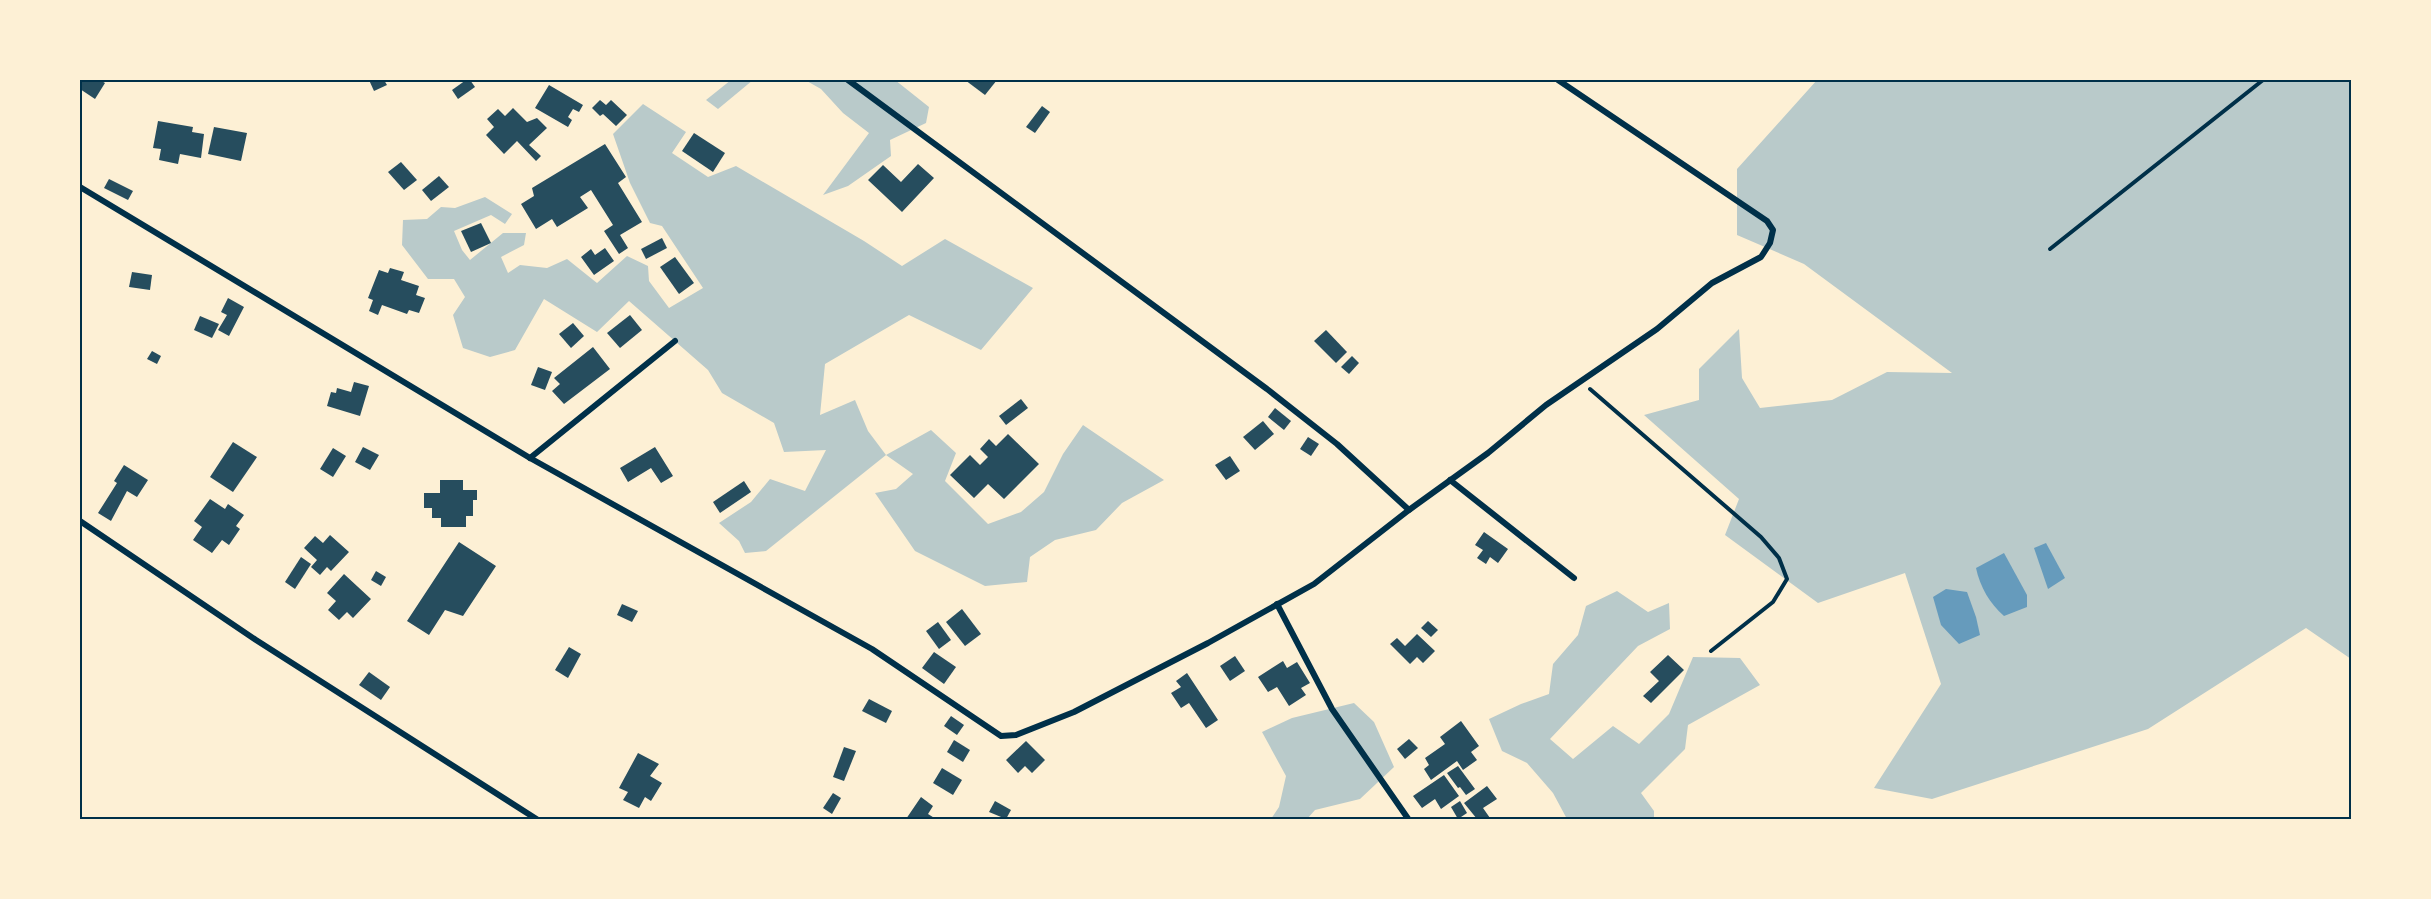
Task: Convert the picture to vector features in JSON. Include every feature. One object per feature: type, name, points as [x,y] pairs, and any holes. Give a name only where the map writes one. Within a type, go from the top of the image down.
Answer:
[{"type":"street","points":[[848,80],[1267,389],[1337,444],[1409,510]]},
{"type":"street","points":[[80,187],[530,458],[872,649],[1002,736],[1016,735],[1074,712],[1314,584],[1409,510],[1488,453],[1546,405],[1657,329],[1712,283],[1761,257],[1770,243],[1773,230],[1767,221],[1558,80]]},
{"type":"street","points":[[530,458],[675,341]]},
{"type":"street","points":[[1450,480],[1574,579]]},
{"type":"street","points":[[80,521],[256,640],[538,819]]},
{"type":"street","points":[[1277,604],[1332,709],[1409,819]]},
{"type":"path","points":[[2050,249],[2263,80]]},
{"type":"path","points":[[1581,381],[1761,537],[1779,558],[1786,579],[1773,602],[1712,651]]},
{"type":"shaded area","points":[[731,80],[753,80],[718,109],[706,100]]},
{"type":"shaded area","points":[[805,80],[895,80],[929,107],[926,123],[890,140],[891,156],[848,186],[823,195],[869,133],[843,113],[821,89]]},
{"type":"shaded area","points":[[1817,80],[2351,80],[2351,659],[2306,628],[2148,729],[1932,799],[1874,788],[1941,684],[1905,573],[1818,603],[1725,535],[1739,499],[1644,415],[1699,400],[1699,369],[1739,329],[1742,378],[1760,408],[1832,400],[1887,372],[1952,373],[1804,264],[1737,235],[1737,169]]},
{"type":"shaded area","points":[[643,104],[686,132],[672,153],[708,177],[736,166],[864,241],[902,266],[945,239],[1033,288],[981,350],[909,315],[825,364],[820,415],[855,400],[868,431],[886,455],[766,551],[745,553],[739,541],[719,523],[751,502],[770,479],[805,491],[826,450],[784,452],[774,423],[722,393],[708,370],[629,301],[597,332],[544,299],[515,350],[490,357],[463,348],[453,315],[465,297],[454,279],[428,279],[402,245],[403,220],[427,219],[441,207],[455,208],[485,197],[512,214],[505,224],[491,215],[454,231],[462,250],[470,260],[503,233],[526,233],[524,245],[501,257],[508,273],[520,265],[547,268],[567,259],[597,283],[627,256],[648,266],[649,281],[669,308],[703,288],[662,226],[650,223],[630,183],[613,134]]},
{"type":"shaded area","points":[[1083,425],[1164,480],[1122,503],[1096,530],[1055,540],[1030,557],[1027,582],[985,586],[915,551],[875,493],[896,489],[913,474],[886,455],[931,430],[956,453],[945,481],[988,524],[1021,512],[1044,492],[1063,454]]},
{"type":"shaded area","points":[[1617,591],[1648,612],[1669,603],[1670,629],[1638,646],[1550,739],[1573,759],[1613,726],[1639,744],[1669,714],[1693,657],[1740,658],[1760,685],[1688,725],[1685,749],[1641,793],[1654,811],[1654,819],[1567,819],[1553,793],[1527,763],[1502,751],[1489,719],[1549,694],[1553,664],[1578,635],[1586,606]]},
{"type":"shaded area","points":[[1354,703],[1374,722],[1394,767],[1360,799],[1315,810],[1307,819],[1271,819],[1279,807],[1286,776],[1262,732],[1292,718]]},
{"type":"water","points":[[2046,543],[2065,578],[2048,589],[2034,548]]},
{"type":"water","points":[[2004,553],[2027,595],[2027,607],[2004,616],[1986,595],[1976,568]]},
{"type":"water","points":[[1946,589],[1967,592],[1980,635],[1959,644],[1941,625],[1933,597]]},
{"type":"building","points":[[80,80],[100,80],[105,83],[95,99],[80,89]]},
{"type":"building","points":[[369,80],[384,80],[387,85],[374,91]]},
{"type":"building","points":[[466,80],[470,80],[475,87],[458,99],[452,90]]},
{"type":"building","points":[[965,80],[997,80],[985,95]]},
{"type":"building","points":[[549,85],[583,105],[579,112],[573,109],[568,117],[572,120],[568,127],[535,108]]},
{"type":"building","points":[[600,100],[606,105],[611,100],[627,115],[616,126],[592,108]]},
{"type":"building","points":[[1042,106],[1050,112],[1035,133],[1026,127]]},
{"type":"building","points":[[513,108],[527,122],[537,118],[547,128],[529,145],[541,156],[536,161],[517,141],[504,154],[486,135],[494,127],[487,119],[498,109],[505,116]]},
{"type":"building","points":[[158,121],[193,127],[192,132],[204,134],[201,158],[180,154],[178,164],[159,160],[161,149],[153,148]]},
{"type":"building","points":[[214,127],[247,133],[241,161],[208,154]]},
{"type":"building","points":[[694,133],[725,153],[713,172],[682,151]]},
{"type":"building","points":[[605,144],[626,177],[618,183],[642,222],[620,235],[628,248],[619,254],[604,231],[613,225],[591,190],[580,197],[588,208],[557,227],[552,219],[536,229],[521,204],[534,196],[532,188]]},
{"type":"building","points":[[401,162],[417,180],[404,190],[388,172]]},
{"type":"building","points":[[918,164],[934,178],[902,212],[868,180],[883,165],[901,182]]},
{"type":"building","points":[[439,176],[449,187],[431,201],[422,190]]},
{"type":"building","points":[[109,179],[133,191],[128,200],[104,188]]},
{"type":"building","points":[[481,223],[491,243],[471,252],[461,231]]},
{"type":"building","points":[[662,238],[667,248],[646,259],[641,249]]},
{"type":"building","points":[[605,248],[614,261],[594,275],[581,257],[591,249],[595,255]]},
{"type":"building","points":[[675,257],[694,283],[679,294],[660,267]]},
{"type":"building","points":[[390,268],[404,272],[401,280],[419,286],[416,295],[425,298],[419,313],[409,310],[407,314],[382,305],[378,315],[369,311],[373,300],[368,298],[379,270],[388,273]]},
{"type":"building","points":[[132,272],[152,275],[150,290],[129,287]]},
{"type":"building","points":[[228,298],[244,307],[229,336],[218,330],[227,315],[221,312]]},
{"type":"building","points":[[630,315],[642,330],[620,348],[607,333]]},
{"type":"building","points":[[200,316],[219,324],[212,338],[194,330]]},
{"type":"building","points":[[573,323],[584,336],[571,348],[559,334]]},
{"type":"building","points":[[1326,330],[1347,352],[1336,363],[1314,341]]},
{"type":"building","points":[[593,347],[610,369],[564,404],[552,391],[560,384],[554,378]]},
{"type":"building","points":[[152,351],[161,356],[157,364],[147,359]]},
{"type":"building","points":[[1352,356],[1359,363],[1349,374],[1341,367]]},
{"type":"building","points":[[538,367],[552,372],[545,390],[531,385]]},
{"type":"building","points":[[354,382],[369,386],[360,416],[327,406],[331,392],[336,393],[337,388],[351,392]]},
{"type":"building","points":[[1021,399],[1028,408],[1006,425],[999,416]]},
{"type":"building","points":[[1275,408],[1291,421],[1284,430],[1268,417]]},
{"type":"building","points":[[1263,421],[1274,434],[1255,450],[1243,437]]},
{"type":"building","points":[[1008,434],[1039,464],[1004,499],[988,484],[974,498],[950,475],[970,455],[980,465],[988,457],[980,449],[989,439],[996,446]]},
{"type":"building","points":[[1308,437],[1319,444],[1311,456],[1300,449]]},
{"type":"building","points":[[233,442],[257,457],[233,492],[210,477]]},
{"type":"building","points":[[363,447],[379,455],[370,470],[355,462]]},
{"type":"building","points":[[655,447],[673,476],[661,483],[651,468],[628,482],[620,468]]},
{"type":"building","points":[[333,448],[346,456],[333,477],[320,469]]},
{"type":"building","points":[[1230,456],[1240,471],[1226,480],[1215,465]]},
{"type":"building","points":[[124,465],[148,480],[137,497],[127,491],[111,521],[98,513],[117,483],[114,481]]},
{"type":"building","points":[[440,480],[463,480],[463,490],[477,490],[477,500],[473,500],[473,516],[466,516],[466,527],[441,527],[441,518],[432,518],[432,508],[424,508],[424,493],[440,493]]},
{"type":"building","points":[[744,481],[751,492],[720,513],[713,502]]},
{"type":"building","points":[[210,499],[225,509],[228,504],[244,515],[236,526],[240,529],[229,545],[222,540],[212,553],[193,540],[202,527],[194,521]]},
{"type":"building","points":[[1484,532],[1508,549],[1498,563],[1490,557],[1486,564],[1477,558],[1483,550],[1475,545]]},
{"type":"building","points":[[330,535],[349,552],[331,571],[327,567],[320,575],[311,567],[317,560],[304,548],[315,536],[323,543]]},
{"type":"building","points":[[459,542],[496,566],[463,616],[445,610],[429,635],[407,621]]},
{"type":"building","points":[[301,557],[311,564],[295,589],[285,582]]},
{"type":"building","points":[[376,571],[386,577],[381,586],[371,580]]},
{"type":"building","points":[[344,574],[371,599],[353,618],[347,612],[339,620],[328,610],[336,601],[327,593]]},
{"type":"building","points":[[622,604],[638,611],[632,622],[617,615]]},
{"type":"building","points":[[962,609],[981,634],[965,646],[946,622]]},
{"type":"building","points":[[1428,621],[1438,630],[1431,637],[1421,628]]},
{"type":"building","points":[[938,622],[951,640],[939,649],[926,631]]},
{"type":"building","points":[[1417,634],[1435,651],[1423,663],[1417,657],[1410,664],[1390,644],[1397,638],[1405,646]]},
{"type":"building","points":[[569,647],[581,654],[568,678],[555,670]]},
{"type":"building","points":[[934,652],[956,667],[944,684],[922,668]]},
{"type":"building","points":[[1668,655],[1684,670],[1651,703],[1643,696],[1659,681],[1650,672]]},
{"type":"building","points":[[1235,656],[1245,671],[1230,681],[1220,666]]},
{"type":"building","points":[[1283,661],[1287,668],[1297,662],[1310,683],[1301,688],[1306,695],[1289,706],[1277,687],[1268,692],[1258,677]]},
{"type":"building","points":[[369,672],[390,687],[381,700],[359,685]]},
{"type":"building","points":[[1187,673],[1218,720],[1206,728],[1189,703],[1181,708],[1171,693],[1181,687],[1176,681]]},
{"type":"building","points":[[869,699],[892,711],[886,723],[862,711]]},
{"type":"building","points":[[951,716],[964,725],[957,735],[944,726]]},
{"type":"building","points":[[1461,721],[1479,746],[1471,752],[1477,760],[1463,770],[1457,761],[1431,780],[1424,769],[1429,765],[1425,758],[1445,744],[1440,737]]},
{"type":"building","points":[[1409,739],[1418,748],[1405,759],[1397,749]]},
{"type":"building","points":[[954,740],[970,750],[963,762],[947,752]]},
{"type":"building","points":[[1026,741],[1045,760],[1032,773],[1025,766],[1018,773],[1006,760]]},
{"type":"building","points":[[844,747],[856,751],[844,781],[833,777]]},
{"type":"building","points":[[638,753],[659,764],[650,776],[662,783],[651,801],[645,797],[639,808],[623,800],[628,792],[619,788]]},
{"type":"building","points":[[1458,766],[1475,789],[1466,795],[1447,773]]},
{"type":"building","points":[[942,768],[962,780],[953,795],[933,783]]},
{"type":"building","points":[[1444,775],[1459,796],[1441,809],[1435,799],[1422,808],[1413,796]]},
{"type":"building","points":[[1487,786],[1497,799],[1483,808],[1490,818],[1477,819],[1464,803]]},
{"type":"building","points":[[833,793],[841,798],[832,814],[823,808]]},
{"type":"building","points":[[921,797],[933,806],[928,814],[936,819],[906,819]]},
{"type":"building","points":[[995,801],[1011,810],[1006,819],[989,812]]},
{"type":"building","points":[[1460,801],[1467,813],[1458,819],[1451,807]]}]
